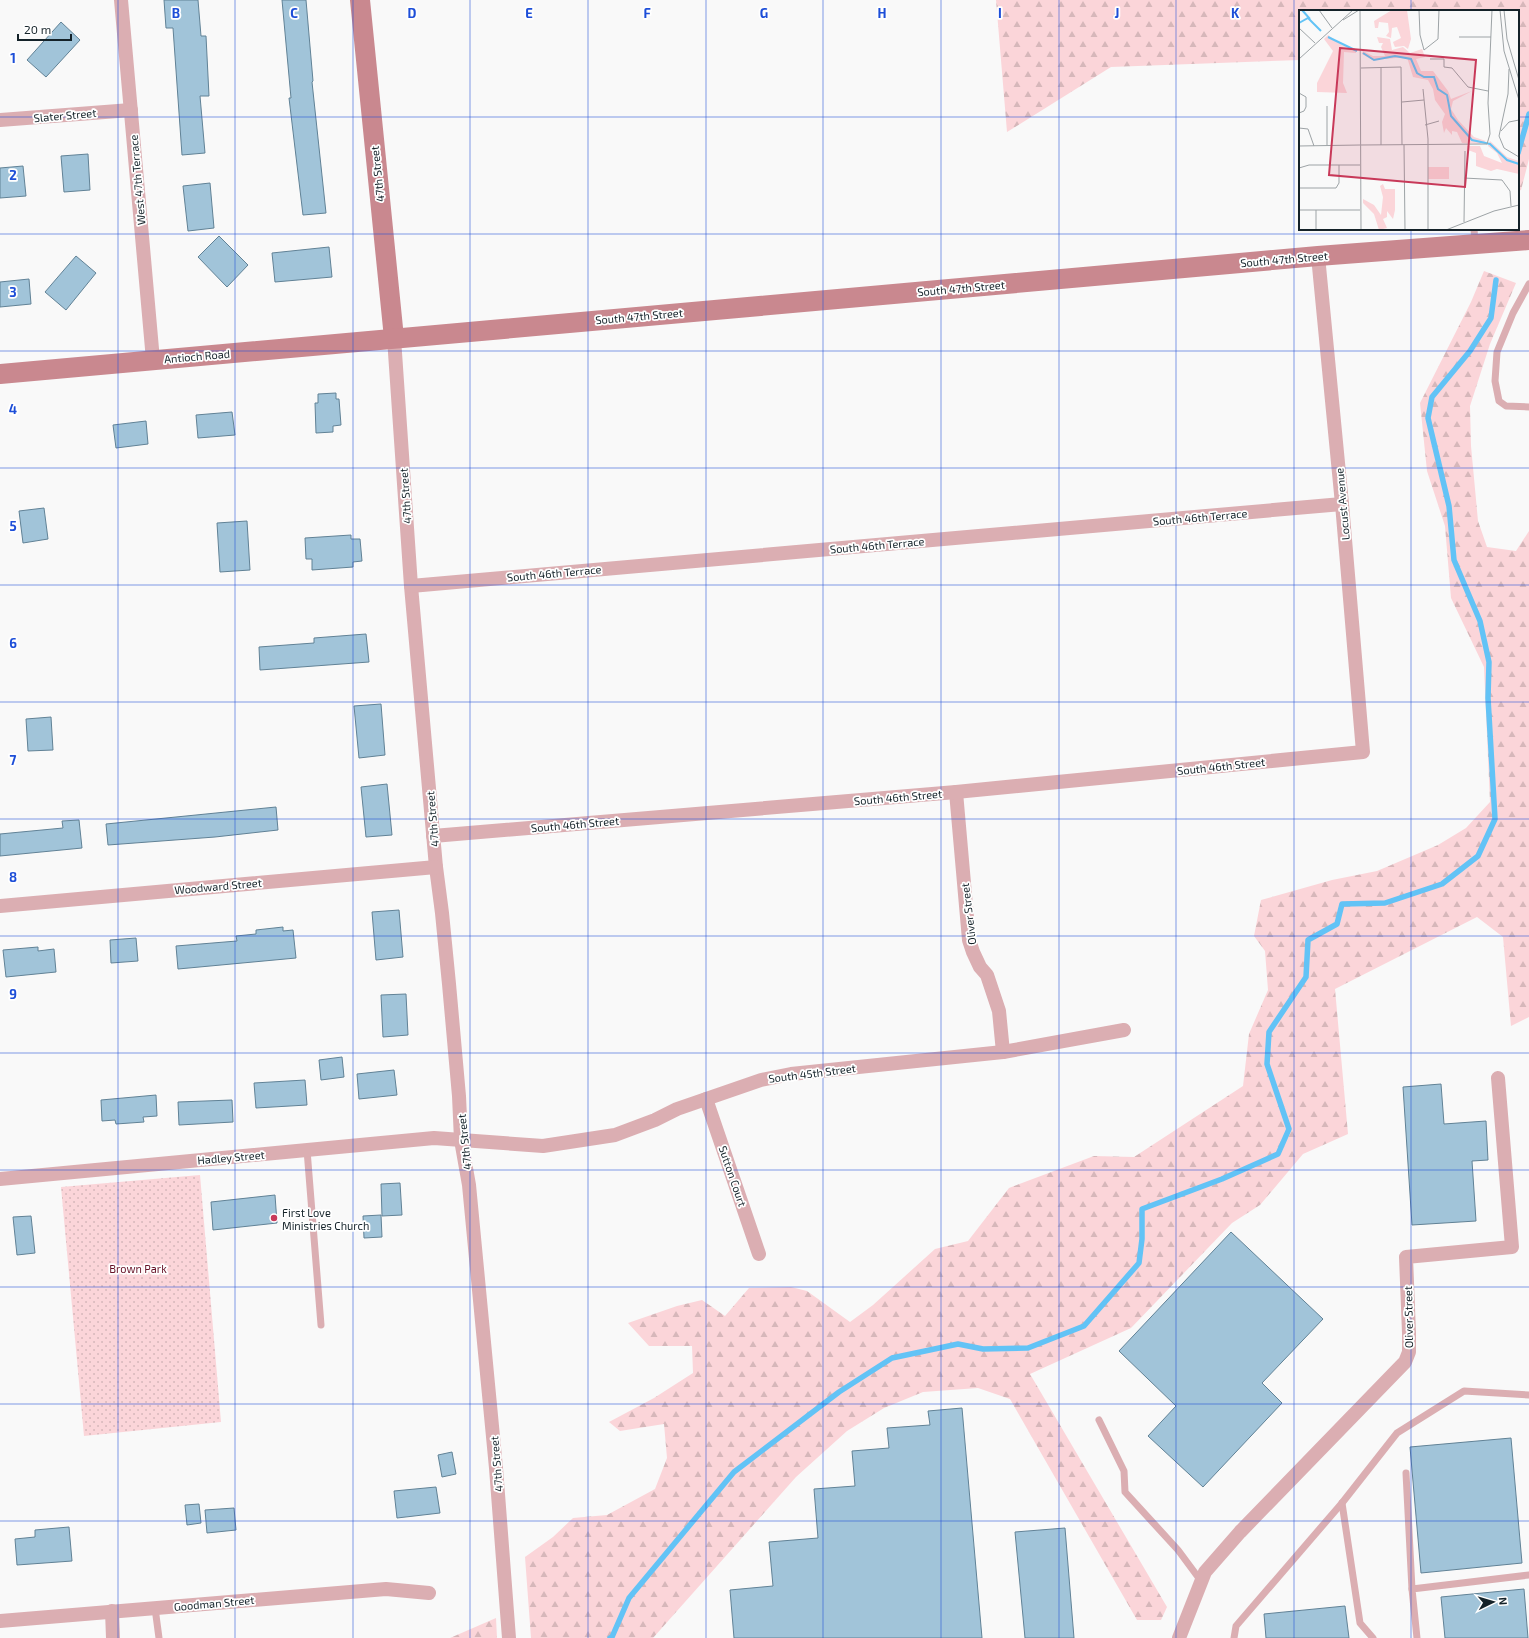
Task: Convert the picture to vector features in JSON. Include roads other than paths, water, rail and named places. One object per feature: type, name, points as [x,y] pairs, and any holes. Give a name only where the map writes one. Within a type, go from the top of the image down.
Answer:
[{"type":"main road","name":"47th Street","points":[[360,0],[394,338]]},
{"type":"main road","name":"South 47th Street","points":[[394,338],[1318,256],[1474,236],[1529,240]]},
{"type":"main road","name":"Antioch Road","points":[[0,374],[394,338]]},
{"type":"street","name":"West 47th Terrace","points":[[121,0],[153,360]]},
{"type":"street","name":"Slater Street","points":[[0,120],[131,110]]},
{"type":"street","name":"Locust Avenue","points":[[1318,256],[1342,504],[1363,752]]},
{"type":"street","name":"47th Street","points":[[394,338],[411,586],[433,836],[450,992],[459,1096],[461,1140],[469,1185],[492,1421],[509,1638]]},
{"type":"street","name":"South 46th Terrace","points":[[411,586],[1342,504]]},
{"type":"street","name":"South 46th Street","points":[[433,836],[956,792],[1363,752]]},
{"type":"street","name":"Oliver Street","points":[[956,792],[970,940],[975,957],[980,967],[987,975],[999,1011],[1003,1052]]},
{"type":"street","name":"Woodward Street","points":[[0,906],[436,866]]},
{"type":"street","name":"South 45th Street","points":[[461,1140],[543,1146],[615,1135],[655,1120],[677,1109],[761,1080],[791,1074],[1003,1052],[1124,1030]]},
{"type":"street","name":"Oliver Street","points":[[1179,1638],[1205,1572],[1240,1532],[1405,1362],[1409,1352],[1410,1333],[1406,1257],[1512,1247],[1498,1078]]},
{"type":"street","name":"Sutton Court","points":[[706,1099],[760,1254]]},
{"type":"street","name":"Hadley Street","points":[[0,1179],[434,1138],[461,1140]]},
{"type":"street","name":"Goodman Street","points":[[0,1621],[386,1589],[429,1593]]},
{"type":"street","points":[[112,1611],[113,1638]]},
{"type":"lane","points":[[1529,284],[1513,313],[1498,352],[1495,381],[1499,401],[1506,406],[1529,407]]},
{"type":"lane","points":[[307,1150],[321,1325]]},
{"type":"lane","points":[[1234,1638],[1236,1626],[1342,1503],[1397,1433],[1464,1391],[1529,1395]]},
{"type":"lane","points":[[1099,1420],[1124,1472],[1125,1492],[1178,1550],[1201,1581]]},
{"type":"lane","points":[[1406,1473],[1412,1589],[1417,1638]]},
{"type":"lane","points":[[1342,1503],[1360,1623],[1373,1638]]},
{"type":"lane","points":[[1412,1589],[1529,1575]]},
{"type":"lane","points":[[155,1608],[159,1638]]},
{"type":"waterway","points":[[1519,149],[1529,114]]},
{"type":"waterway","points":[[610,1638],[612,1637],[629,1598],[734,1472],[839,1392],[892,1358],[958,1344],[983,1349],[1028,1348],[1084,1326],[1139,1263],[1142,1239],[1142,1209],[1222,1179],[1278,1154],[1289,1129],[1267,1064],[1269,1032],[1306,977],[1308,940],[1337,924],[1342,904],[1385,903],[1442,884],[1478,856],[1495,819],[1488,698],[1489,662],[1480,621],[1454,560],[1449,506],[1428,418],[1432,397],[1470,351],[1491,318],[1496,280]]},
{"type":"place","name":"First Love Ministries Church","points":[[274,1218]]},
{"type":"park label","name":"Brown Park","points":[[138,1268]]}]
